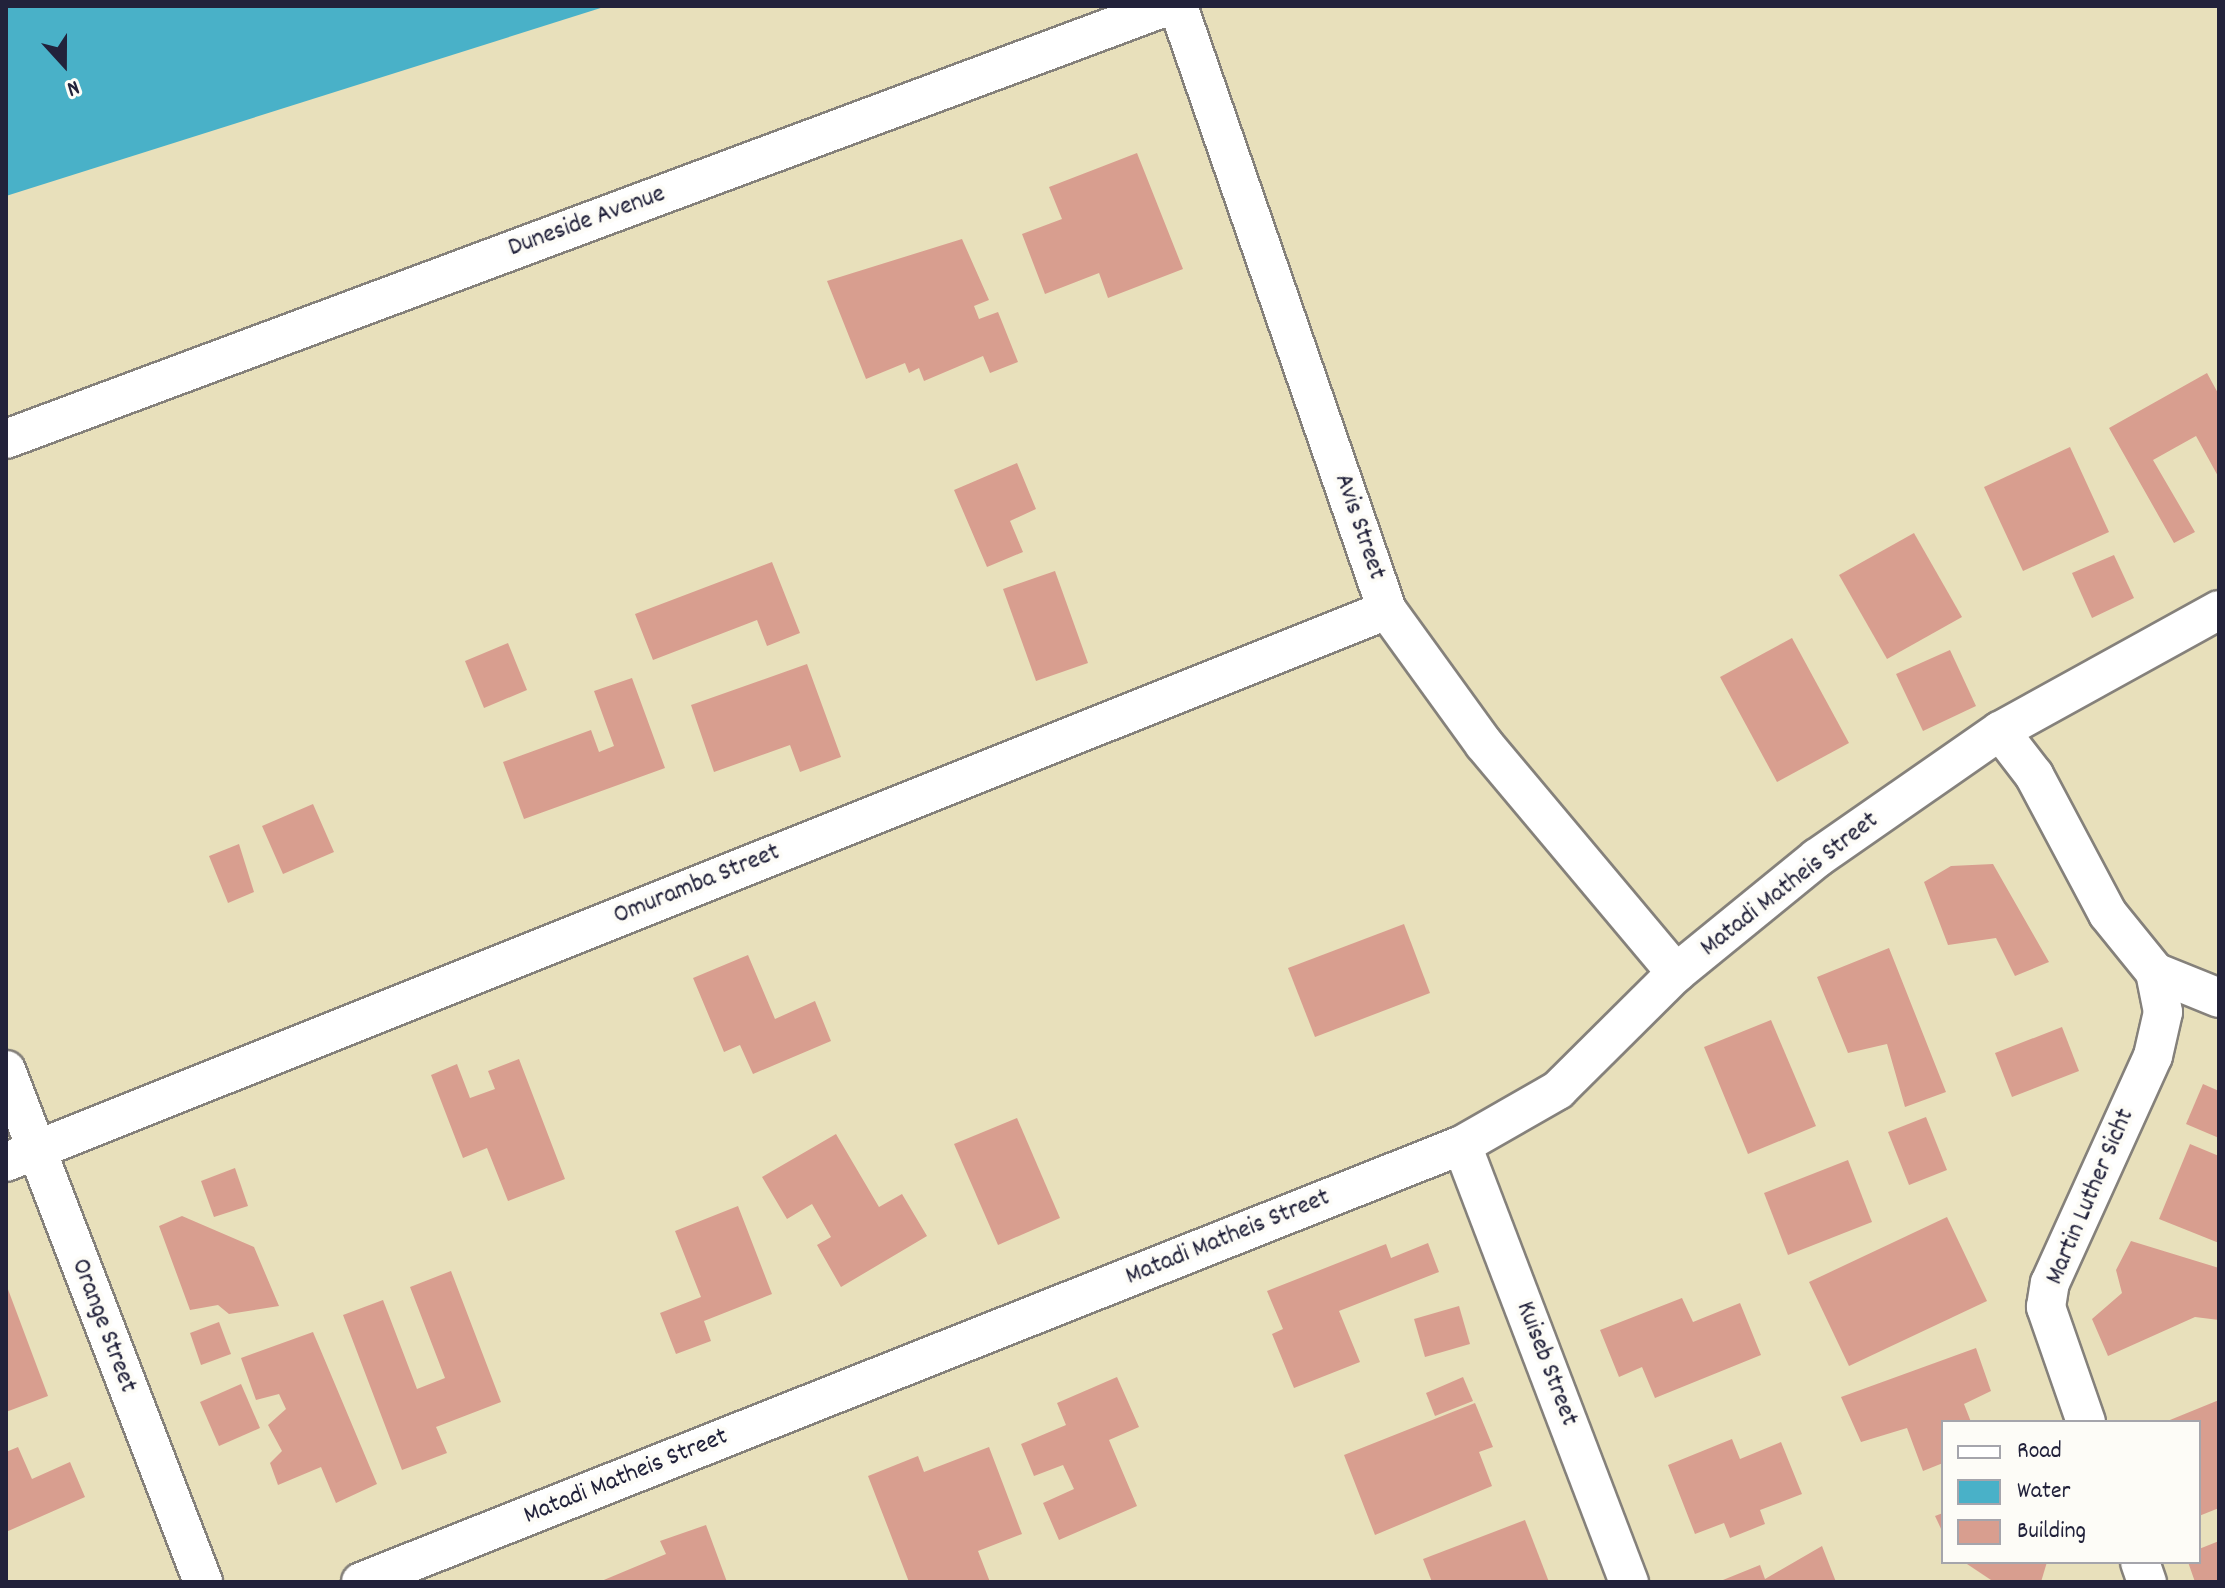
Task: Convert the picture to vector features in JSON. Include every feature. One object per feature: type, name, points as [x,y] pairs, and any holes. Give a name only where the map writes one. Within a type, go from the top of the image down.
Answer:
[{"type":"street","name":"Duneside Avenue","points":[[6,439],[1168,6]]},
{"type":"street","name":"Avis Street","points":[[1178,6],[1387,610],[1484,744],[1676,973]]},
{"type":"street","name":"Omuramba Street","points":[[20,1156],[1387,610]]},
{"type":"street","name":"Matadi Matheis Street","points":[[361,1582],[1462,1145],[1558,1090],[1676,973],[1817,858],[2000,731],[2219,610]]},
{"type":"street","points":[[2000,731],[2034,775],[2108,914],[2155,972],[2219,998]]},
{"type":"street","name":"Martin Luther Sicht","points":[[2085,1420],[2046,1307],[2050,1283],[2153,1056],[2163,1012],[2155,972]]},
{"type":"street","name":"Orange Street","points":[[6,1070],[20,1156],[203,1582]]},
{"type":"street","name":"Kuiseb Street","points":[[1462,1145],[1629,1582]]},
{"type":"water","points":[[6,6],[607,6],[6,196]]},
{"type":"building","points":[[1137,153],[1183,269],[1108,298],[1099,273],[1045,294],[1022,234],[1062,219],[1049,187]]},
{"type":"building","points":[[962,239],[989,300],[974,306],[979,319],[998,312],[1018,362],[990,373],[983,356],[924,381],[919,368],[909,373],[905,363],[866,379],[827,281]]},
{"type":"building","points":[[2207,373],[2219,395],[2219,478],[2196,436],[2153,460],[2195,532],[2174,543],[2109,428]]},
{"type":"building","points":[[2070,447],[2109,532],[2023,571],[1984,487]]},
{"type":"building","points":[[1017,463],[1036,509],[1010,521],[1023,552],[987,567],[954,490]]},
{"type":"building","points":[[1914,533],[1962,617],[1887,659],[1839,575]]},
{"type":"building","points":[[2114,555],[2134,598],[2092,618],[2072,573]]},
{"type":"building","points":[[772,562],[800,633],[767,646],[757,620],[653,660],[635,614]]},
{"type":"building","points":[[1055,571],[1088,663],[1036,681],[1003,589]]},
{"type":"building","points":[[1792,638],[1849,743],[1777,782],[1720,677]]},
{"type":"building","points":[[508,643],[527,690],[484,708],[465,661]]},
{"type":"building","points":[[1950,650],[1976,706],[1923,731],[1896,674]]},
{"type":"building","points":[[807,664],[841,757],[800,772],[790,745],[714,772],[691,705]]},
{"type":"building","points":[[632,678],[665,768],[524,819],[503,762],[591,730],[599,752],[614,746],[594,691]]},
{"type":"building","points":[[313,804],[334,852],[283,874],[262,826]]},
{"type":"building","points":[[239,844],[254,892],[228,903],[209,856]]},
{"type":"building","points":[[1993,864],[2049,962],[2015,976],[1996,938],[1948,945],[1924,882],[1951,866]]},
{"type":"building","points":[[1404,924],[1430,993],[1315,1037],[1288,968]]},
{"type":"building","points":[[1889,948],[1946,1092],[1905,1107],[1887,1044],[1848,1053],[1817,977]]},
{"type":"building","points":[[748,955],[775,1019],[815,1001],[831,1041],[753,1074],[740,1045],[724,1052],[693,978]]},
{"type":"building","points":[[1771,1020],[1816,1126],[1748,1154],[1704,1047]]},
{"type":"building","points":[[2062,1027],[2079,1071],[2012,1097],[1995,1053]]},
{"type":"building","points":[[519,1059],[565,1179],[508,1201],[487,1148],[463,1158],[431,1075],[457,1064],[470,1098],[495,1089],[488,1071]]},
{"type":"building","points":[[2203,1084],[2219,1091],[2219,1138],[2186,1124]]},
{"type":"building","points":[[1926,1117],[1947,1170],[1909,1185],[1888,1132]]},
{"type":"building","points":[[1017,1118],[1060,1218],[998,1245],[954,1144]]},
{"type":"building","points":[[836,1134],[879,1207],[902,1194],[927,1236],[841,1287],[817,1245],[831,1237],[812,1204],[787,1219],[762,1177]]},
{"type":"building","points":[[2190,1144],[2219,1156],[2219,1243],[2159,1219]]},
{"type":"building","points":[[1848,1160],[1872,1222],[1788,1255],[1764,1193]]},
{"type":"building","points":[[235,1168],[248,1206],[214,1217],[201,1181]]},
{"type":"building","points":[[738,1206],[772,1294],[704,1321],[711,1341],[676,1354],[660,1313],[701,1297],[675,1231]]},
{"type":"building","points":[[182,1216],[254,1247],[279,1306],[229,1314],[218,1305],[190,1310],[159,1226]]},
{"type":"building","points":[[1947,1217],[1987,1301],[1849,1366],[1809,1282]]},
{"type":"building","points":[[2131,1241],[2219,1268],[2219,1320],[2195,1317],[2108,1356],[2092,1319],[2122,1293],[2116,1270]]},
{"type":"building","points":[[1428,1243],[1439,1272],[1339,1311],[1360,1362],[1294,1388],[1272,1334],[1283,1329],[1267,1291],[1386,1244],[1391,1258]]},
{"type":"building","points":[[451,1271],[501,1402],[436,1427],[447,1453],[402,1470],[343,1315],[383,1300],[417,1389],[445,1378],[410,1287]]},
{"type":"building","points":[[6,1284],[48,1396],[6,1412]]},
{"type":"building","points":[[1682,1298],[1693,1322],[1740,1303],[1761,1355],[1655,1398],[1642,1367],[1619,1377],[1600,1330]]},
{"type":"building","points":[[1459,1306],[1470,1344],[1425,1357],[1414,1319]]},
{"type":"building","points":[[219,1322],[231,1354],[201,1365],[190,1333]]},
{"type":"building","points":[[313,1332],[377,1484],[336,1503],[321,1467],[278,1485],[270,1463],[282,1451],[268,1425],[286,1409],[279,1394],[256,1400],[241,1358]]},
{"type":"building","points":[[1976,1348],[1991,1391],[1964,1404],[1970,1420],[1941,1420],[1941,1464],[1923,1471],[1907,1428],[1861,1442],[1841,1397]]},
{"type":"building","points":[[1117,1377],[1139,1427],[1109,1440],[1137,1506],[1059,1540],[1043,1503],[1074,1489],[1063,1465],[1034,1476],[1021,1444],[1066,1425],[1057,1403]]},
{"type":"building","points":[[1463,1377],[1473,1401],[1435,1416],[1426,1393]]},
{"type":"building","points":[[241,1384],[260,1428],[219,1446],[200,1402]]},
{"type":"building","points":[[2219,1400],[2219,1508],[2201,1515],[2201,1420],[2170,1420]]},
{"type":"building","points":[[1475,1403],[1493,1447],[1479,1452],[1492,1486],[1375,1535],[1344,1455]]},
{"type":"building","points":[[1732,1439],[1740,1459],[1781,1442],[1802,1494],[1760,1510],[1765,1524],[1730,1538],[1724,1523],[1695,1534],[1668,1465]]},
{"type":"building","points":[[18,1447],[32,1479],[70,1462],[85,1497],[6,1532],[6,1452]]},
{"type":"building","points":[[989,1447],[1022,1534],[978,1551],[990,1582],[909,1582],[868,1476],[918,1456],[924,1472]]},
{"type":"building","points":[[1941,1514],[1941,1529],[1935,1516]]},
{"type":"building","points":[[1525,1520],[1549,1582],[1432,1582],[1423,1559]]},
{"type":"building","points":[[706,1525],[727,1582],[599,1582],[666,1554],[660,1541]]},
{"type":"building","points":[[2219,1541],[2219,1582],[2195,1582],[2189,1564],[2201,1564],[2201,1548]]},
{"type":"building","points":[[1822,1546],[1836,1582],[1718,1582],[1760,1565],[1765,1579]]},
{"type":"building","points":[[1967,1564],[2046,1564],[2041,1582],[1994,1582]]}]
